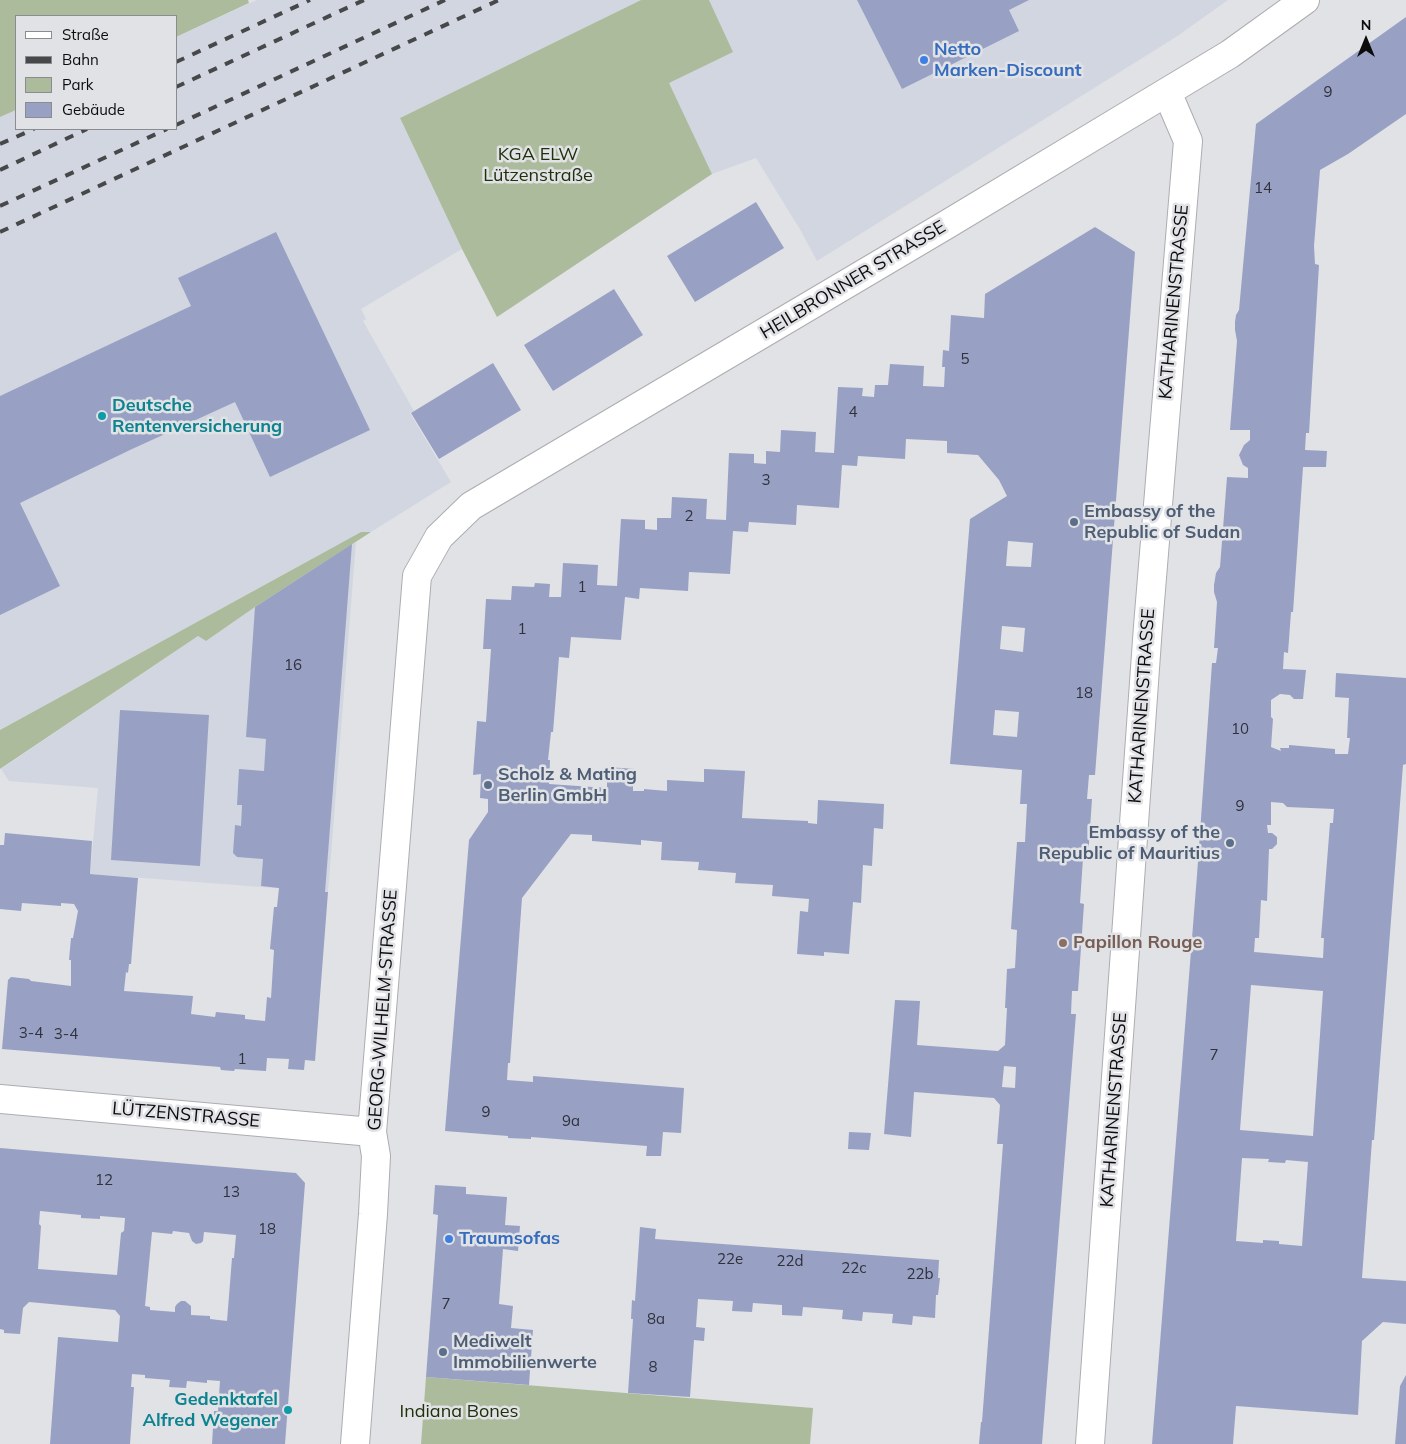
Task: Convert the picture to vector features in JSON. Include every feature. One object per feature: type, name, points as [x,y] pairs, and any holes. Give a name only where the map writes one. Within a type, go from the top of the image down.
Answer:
[{"type":"street","name":"HEILBRONNER STRASSE","points":[[417,576],[440,537],[470,506],[1230,54],[1305,0]]},
{"type":"street","name":"KATHARINENSTRASSE","points":[[1090,1444],[1148,626],[1188,141],[1167,92]]},
{"type":"street","name":"GEORG-WILHELM-STRASSE","points":[[355,1444],[373,1214],[376,1156],[372,1132],[417,576]]},
{"type":"street","name":"LÜTZENSTRASSE","points":[[0,1099],[372,1132]]},
{"type":"shaded area","points":[[257,0],[641,0],[400,118],[462,249],[361,309],[366,319],[363,321],[414,411],[410,413],[451,482],[371,532],[361,532],[0,730],[0,117],[15,110],[15,130],[178,130],[178,36]]},
{"type":"shaded area","points":[[709,0],[1228,0],[1176,37],[817,261],[801,231],[756,158],[712,174],[668,82],[732,52]]},
{"type":"shaded area","points":[[356,542],[328,892],[90,874],[98,788],[9,781],[1,769],[198,636],[206,641]]},
{"type":"green space","points":[[0,0],[248,0],[249,3],[178,36],[178,15],[15,15],[15,110],[0,117]]},
{"type":"green space","name":"KGA ELW Lützenstraße","points":[[641,0],[709,0],[733,52],[669,83],[712,174],[497,317],[462,249],[400,118]]},
{"type":"green space","points":[[361,532],[371,532],[206,641],[198,636],[0,769],[0,730]]},
{"type":"green space","name":"Indiana Bones","points":[[426,1377],[813,1408],[810,1444],[421,1444]]},
{"type":"building","name":"Netto Marken-Discount","points":[[857,0],[1029,0],[1009,10],[1019,31],[902,89]]},
{"type":"building","points":[[1406,17],[1406,114],[1348,154],[1320,170],[1314,246],[1315,264],[1319,265],[1309,433],[1306,433],[1305,450],[1327,451],[1326,467],[1303,467],[1293,612],[1291,612],[1288,653],[1284,652],[1283,669],[1306,670],[1303,699],[1294,699],[1290,695],[1280,694],[1271,700],[1271,717],[1273,719],[1271,747],[1281,751],[1280,748],[1289,748],[1289,745],[1335,749],[1335,754],[1348,754],[1350,738],[1347,738],[1349,698],[1335,697],[1336,673],[1406,678],[1406,764],[1403,765],[1362,1278],[1406,1281],[1406,1324],[1383,1322],[1362,1341],[1358,1415],[1236,1406],[1233,1444],[1152,1444],[1212,663],[1216,663],[1218,648],[1214,648],[1217,602],[1214,585],[1216,573],[1220,567],[1227,477],[1248,478],[1248,468],[1243,465],[1239,455],[1244,445],[1250,440],[1250,430],[1230,430],[1237,341],[1235,322],[1239,310],[1256,124]],"holes":[[[1271,802],[1283,803],[1287,807],[1334,809],[1333,823],[1330,823],[1321,938],[1324,938],[1323,958],[1254,952],[1255,938],[1259,938],[1261,900],[1267,901],[1269,849],[1272,849],[1277,844],[1277,837],[1272,833],[1268,833],[1267,825],[1271,825]],[[1251,985],[1323,991],[1313,1136],[1240,1130]],[[1242,1158],[1269,1159],[1268,1162],[1285,1163],[1286,1160],[1308,1162],[1302,1246],[1279,1244],[1279,1241],[1263,1240],[1263,1243],[1236,1241]]]},
{"type":"building","points":[[756,202],[784,248],[695,302],[667,256]]},
{"type":"building","points":[[1095,227],[1135,252],[1095,775],[1089,775],[1087,799],[1092,799],[1088,858],[1083,858],[1080,903],[1084,904],[1078,991],[1072,991],[1071,1014],[1076,1014],[1042,1444],[979,1444],[1003,1144],[997,1144],[1000,1105],[994,1098],[914,1092],[911,1137],[884,1134],[895,1000],[920,1001],[917,1045],[998,1051],[1005,1045],[1007,969],[1015,968],[1017,930],[1011,929],[1017,842],[1025,842],[1027,804],[1020,804],[1022,770],[950,764],[970,519],[1007,496],[999,480],[978,455],[947,453],[947,441],[906,439],[905,459],[858,456],[857,466],[842,465],[839,508],[797,505],[796,525],[749,522],[748,532],[733,531],[730,574],[689,572],[688,591],[640,588],[639,599],[625,597],[621,640],[571,637],[569,658],[559,657],[553,732],[551,732],[548,760],[550,760],[549,784],[607,788],[607,767],[636,769],[636,784],[633,784],[633,791],[644,791],[644,789],[667,791],[667,780],[704,782],[704,769],[745,771],[742,818],[808,821],[808,823],[817,824],[818,800],[884,804],[883,829],[874,828],[872,866],[863,865],[861,903],[853,902],[849,954],[824,952],[824,956],[797,954],[800,911],[808,912],[809,899],[772,896],[773,885],[735,883],[736,873],[698,870],[699,862],[661,860],[662,842],[641,840],[641,845],[592,841],[592,835],[571,834],[522,898],[510,1063],[508,1063],[507,1080],[533,1082],[533,1076],[684,1088],[681,1133],[663,1132],[661,1156],[646,1156],[647,1146],[531,1137],[531,1139],[508,1138],[508,1136],[445,1131],[469,840],[488,812],[488,799],[480,798],[481,774],[473,775],[477,721],[486,722],[491,649],[483,649],[486,599],[511,600],[512,586],[534,587],[535,583],[550,584],[549,597],[561,597],[563,563],[598,565],[597,585],[617,586],[621,519],[645,520],[645,529],[657,530],[657,518],[671,518],[672,497],[707,499],[706,519],[726,520],[729,453],[754,454],[754,463],[766,464],[766,451],[780,452],[781,430],[816,432],[815,452],[834,453],[838,387],[863,388],[862,396],[874,397],[875,385],[888,385],[890,364],[924,366],[923,386],[944,387],[945,367],[942,367],[943,350],[949,351],[951,315],[984,318],[985,294]],"holes":[[[1008,541],[1033,543],[1031,567],[1006,566]],[[1002,626],[1025,628],[1023,652],[1000,649]],[[995,710],[1019,712],[1017,737],[993,735]],[[1004,1066],[1016,1067],[1015,1088],[1002,1087]]]},
{"type":"building","name":"Deutsche Rentenversicherung","points":[[276,232],[370,430],[270,477],[235,402],[20,503],[60,586],[0,615],[0,396],[191,306],[178,278]]},
{"type":"building","points":[[614,289],[643,335],[553,391],[524,345]]},
{"type":"building","points":[[493,363],[521,410],[439,459],[411,413]]},
{"type":"building","points":[[352,544],[325,892],[328,892],[315,1061],[305,1060],[304,1070],[288,1069],[289,1059],[267,1058],[266,1071],[235,1069],[234,1071],[221,1070],[220,1067],[2,1049],[8,980],[11,977],[71,986],[71,960],[69,960],[71,938],[73,938],[78,911],[74,904],[61,903],[61,906],[22,903],[21,911],[0,909],[0,845],[4,845],[5,833],[92,841],[90,874],[138,878],[131,964],[129,964],[128,973],[126,972],[124,991],[193,996],[191,1014],[215,1017],[216,1012],[245,1015],[245,1019],[265,1021],[267,997],[271,998],[274,950],[270,949],[274,907],[277,907],[279,888],[261,886],[263,859],[237,857],[233,853],[235,825],[241,826],[242,805],[237,805],[239,769],[264,771],[266,739],[246,737],[255,607]]},
{"type":"building","points":[[120,710],[209,715],[200,866],[111,860]]},
{"type":"building","points":[[849,1132],[871,1133],[869,1150],[848,1149]]},
{"type":"building","points":[[0,1148],[296,1173],[305,1183],[285,1444],[212,1444],[214,1411],[218,1411],[220,1381],[207,1380],[207,1383],[187,1381],[186,1388],[169,1387],[170,1380],[145,1378],[145,1375],[132,1374],[131,1387],[134,1387],[130,1444],[50,1444],[58,1337],[118,1342],[120,1316],[115,1310],[29,1302],[23,1308],[20,1334],[4,1333],[4,1330],[0,1329]],"holes":[[[40,1211],[81,1215],[81,1218],[100,1219],[100,1216],[125,1218],[124,1231],[121,1233],[117,1275],[38,1269],[41,1226],[39,1224]],[[173,1231],[189,1233],[192,1241],[196,1244],[203,1241],[204,1232],[236,1235],[234,1258],[232,1258],[227,1321],[210,1319],[210,1316],[191,1315],[191,1306],[185,1301],[177,1304],[175,1312],[150,1310],[150,1307],[145,1306],[152,1232],[172,1234]]]},
{"type":"building","points":[[435,1185],[466,1187],[466,1194],[507,1197],[505,1225],[520,1226],[518,1251],[503,1249],[499,1304],[513,1306],[511,1328],[533,1330],[529,1385],[426,1377],[438,1215],[433,1214]]},
{"type":"building","points":[[640,1227],[656,1229],[655,1239],[939,1260],[938,1278],[940,1278],[938,1295],[936,1295],[935,1318],[913,1316],[912,1325],[892,1323],[893,1314],[863,1312],[862,1321],[842,1319],[843,1310],[803,1307],[802,1316],[782,1315],[782,1305],[753,1303],[752,1312],[732,1311],[733,1301],[698,1299],[696,1327],[705,1328],[704,1341],[694,1340],[690,1397],[628,1393],[633,1319],[631,1319],[632,1300],[635,1301]]},
{"type":"building","points":[[1406,1375],[1406,1444],[1395,1444],[1400,1386]]},
{"type":"railway","points":[[178,61],[310,0]]},
{"type":"railway","points":[[178,86],[364,0]]},
{"type":"railway","points":[[178,124],[445,0]]},
{"type":"railway","points":[[0,232],[499,0]]},
{"type":"railway","points":[[0,144],[32,130]]},
{"type":"railway","points":[[0,170],[85,130]]},
{"type":"railway","points":[[0,206],[165,130]]},
{"type":"place","name":"Netto Marken-Discount","points":[[924,60]]},
{"type":"place","name":"Deutsche Rentenversicherung","points":[[102,416]]},
{"type":"place","name":"Embassy of the Republic of Sudan","points":[[1074,522]]},
{"type":"place","name":"Scholz & Mating Berlin GmbH","points":[[488,785]]},
{"type":"place","name":"Embassy of the Republic of Mauritius","points":[[1230,843]]},
{"type":"place","name":"Papillon Rouge","points":[[1063,943]]},
{"type":"place","name":"Traumsofas","points":[[449,1239]]},
{"type":"place","name":"Mediwelt Immobilienwerte","points":[[443,1352]]},
{"type":"place","name":"Gedenktafel Alfred Wegener","points":[[288,1410]]}]
